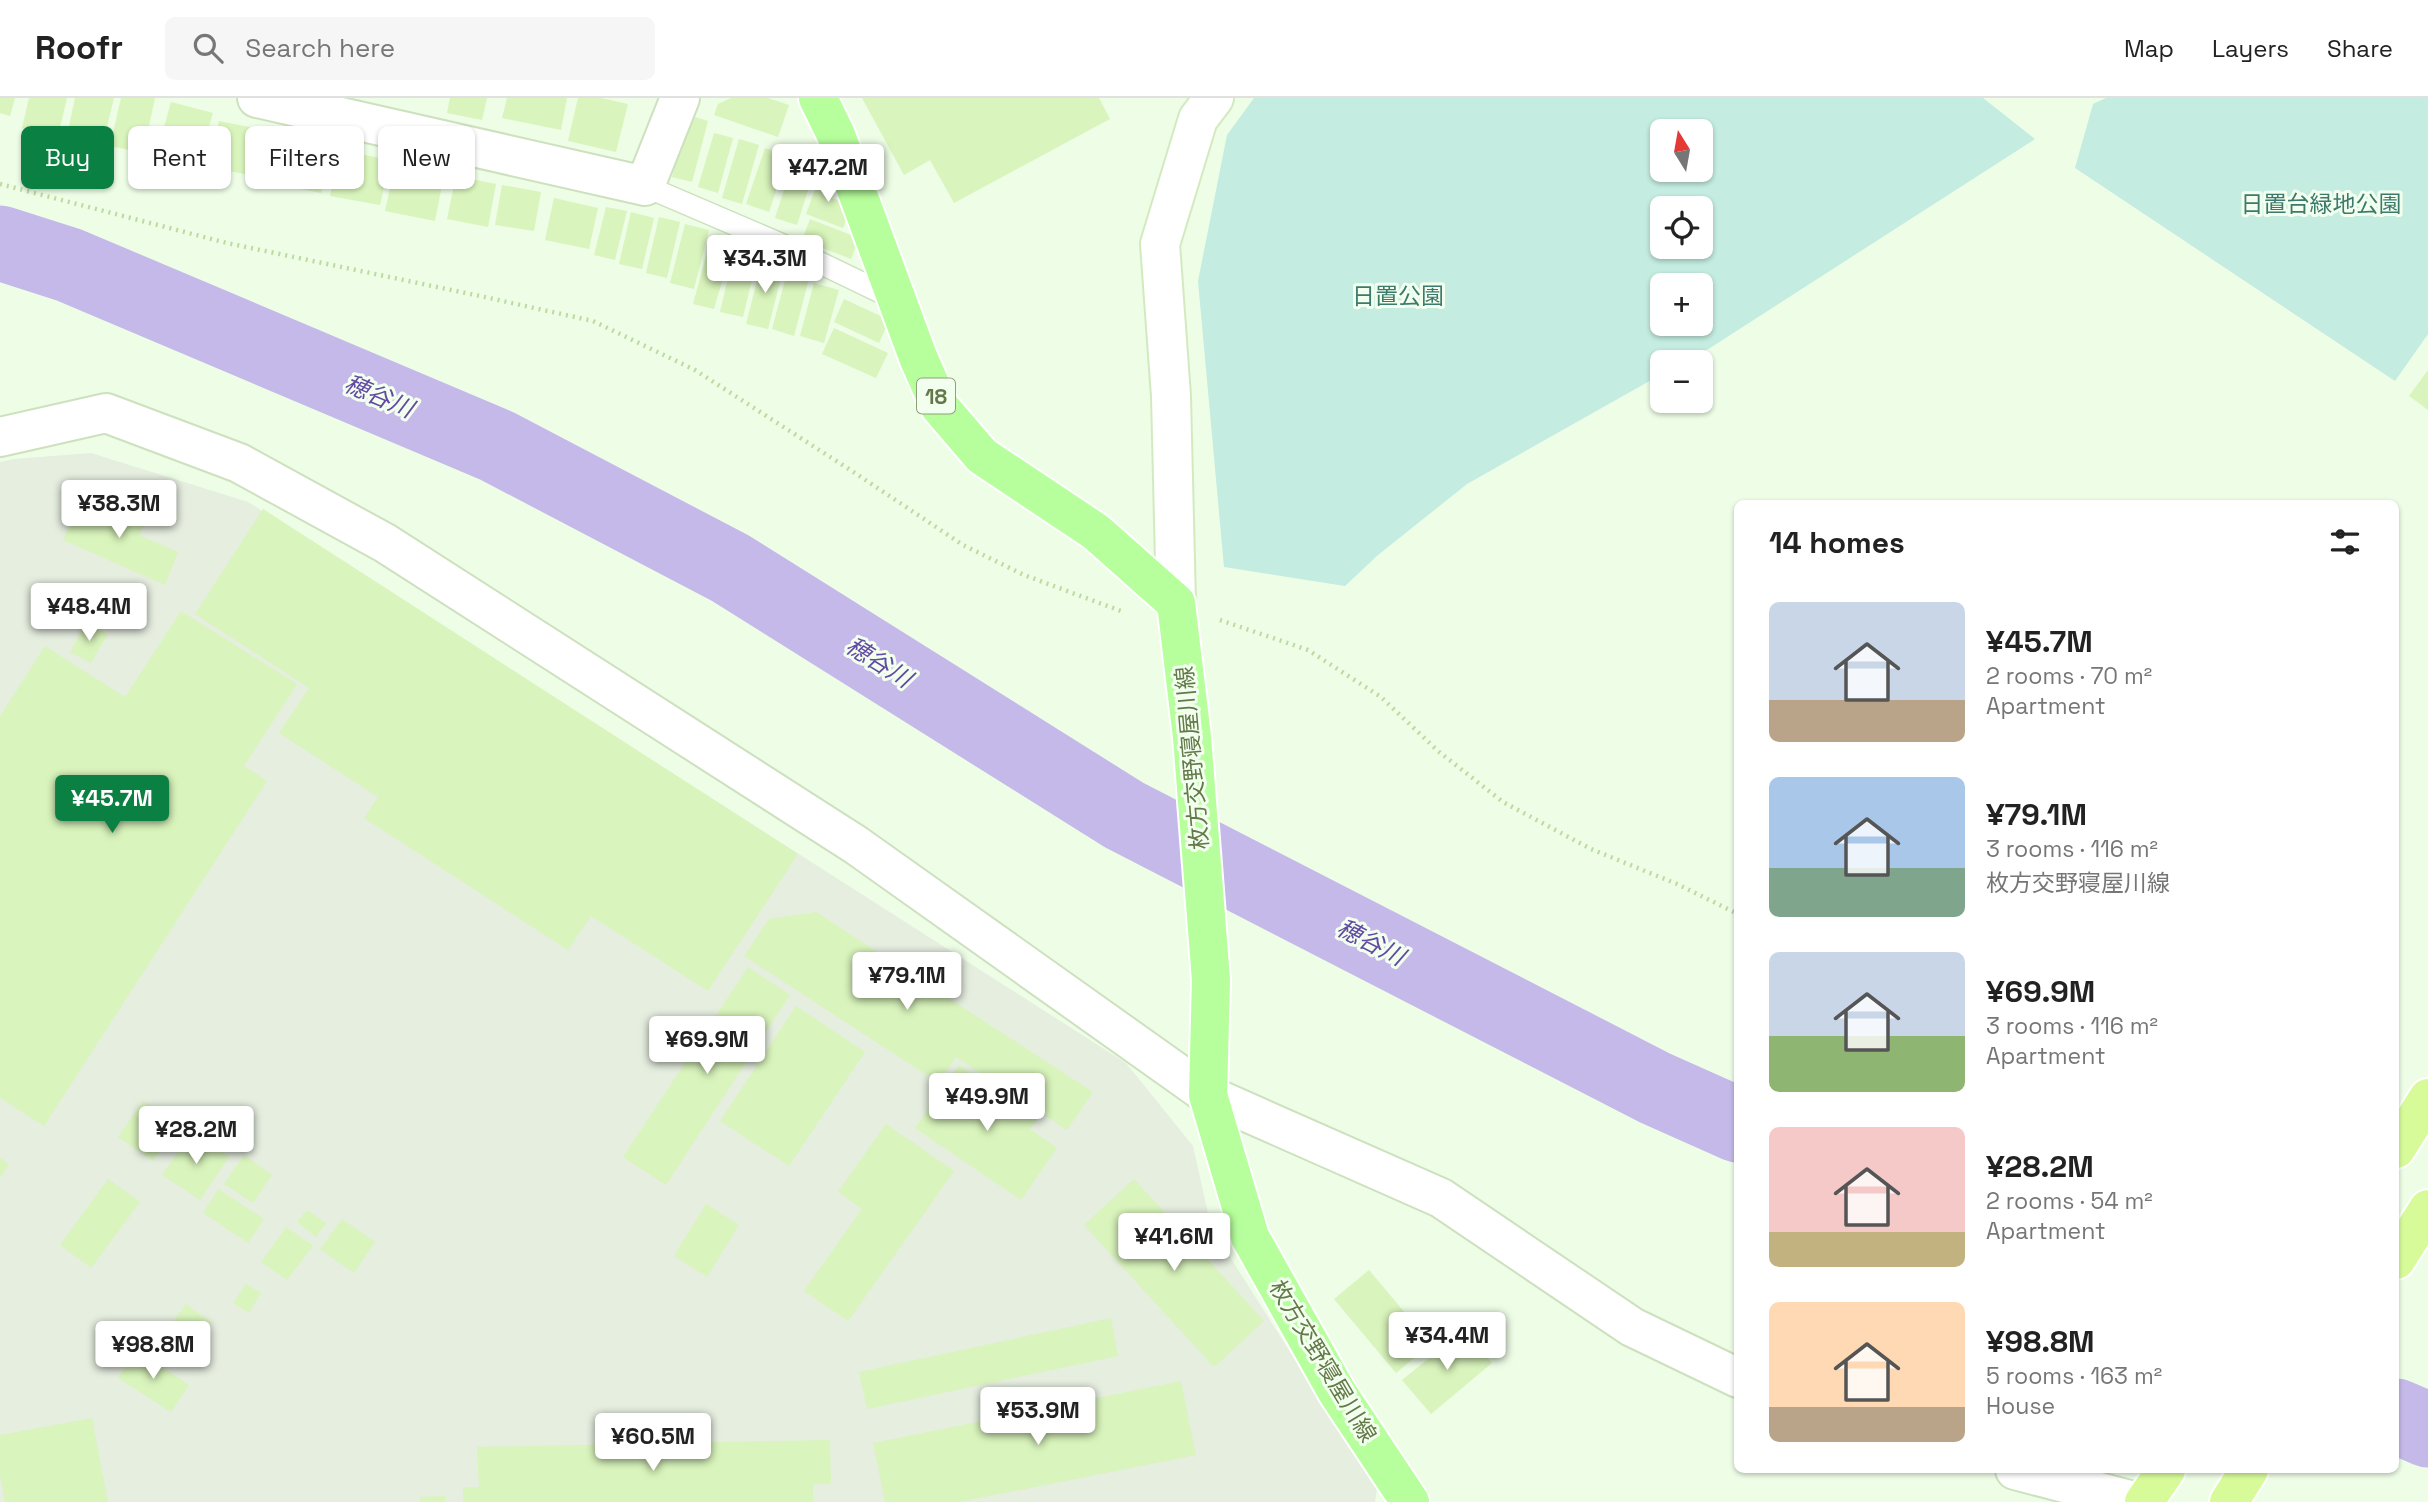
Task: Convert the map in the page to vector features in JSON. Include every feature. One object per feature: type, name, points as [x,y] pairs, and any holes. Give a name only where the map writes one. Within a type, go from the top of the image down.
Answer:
[{"type":"highway","points":[[2399,1144],[2428,1098]]},
{"type":"highway","points":[[2402,1251],[2428,1209]]},
{"type":"highway","points":[[2144,1502],[2164,1473]]},
{"type":"main road","name":"18","points":[[818,98],[836,135],[918,357],[940,407],[982,456],[1096,532],[1176,603]]},
{"type":"main road","name":"枚方交野寝屋川線","points":[[1176,603],[1192,737],[1211,980],[1208,1095],[1250,1237],[1337,1392],[1410,1502]]},
{"type":"street","points":[[257,98],[646,186],[680,98]]},
{"type":"street","points":[[1176,603],[1171,396],[1160,244],[1200,105]]},
{"type":"street","points":[[0,437],[106,413],[239,463],[385,543],[856,845],[1208,1095],[1441,1198],[1632,1327],[1734,1376]]},
{"type":"street","points":[[2026,1473],[2137,1502]]},
{"type":"lane","points":[[646,186],[785,246],[897,300]]},
{"type":"path","points":[[0,184],[227,243],[593,321],[695,370],[963,545],[1024,575],[1140,618],[1176,603],[1308,650],[1381,698],[1438,751],[1503,803],[1591,849],[1677,884],[1734,912]]},
{"type":"shaded area","points":[[91,453],[248,502],[1126,1063],[1193,1146],[1211,1227],[1377,1489],[1375,1502],[0,1502],[0,462]]},
{"type":"green space","name":"日置公園","points":[[1254,98],[1983,98],[2035,139],[1710,348],[1650,350],[1650,381],[1467,484],[1378,555],[1345,586],[1224,567],[1198,281],[1227,135]]},
{"type":"green space","name":"日置台緑地公園","points":[[2106,98],[2428,98],[2428,334],[2395,381],[2075,168],[2093,104]]},
{"type":"building","points":[[0,98],[15,98],[10,116],[0,113]]},
{"type":"building","points":[[29,98],[67,98],[60,126],[22,126]]},
{"type":"building","points":[[75,98],[114,98],[107,126],[69,126]]},
{"type":"building","points":[[121,98],[155,98],[149,126],[128,126],[128,150],[114,147],[114,129]]},
{"type":"building","points":[[450,98],[487,98],[482,120],[447,113]]},
{"type":"building","points":[[507,98],[567,98],[561,130],[502,118]]},
{"type":"building","points":[[578,98],[601,98],[628,104],[616,152],[568,141]]},
{"type":"building","points":[[731,98],[768,98],[789,105],[778,137],[714,115],[718,104]]},
{"type":"building","points":[[862,98],[1099,98],[1110,119],[954,203],[930,160],[904,175]]},
{"type":"building","points":[[171,102],[213,113],[209,126],[164,126]]},
{"type":"building","points":[[688,115],[708,121],[692,182],[672,177]]},
{"type":"building","points":[[219,121],[245,126],[245,174],[231,171],[231,126],[218,126]]},
{"type":"building","points":[[714,133],[733,138],[718,193],[698,187]]},
{"type":"building","points":[[739,139],[759,145],[742,204],[722,198]]},
{"type":"building","points":[[765,148],[788,155],[769,212],[746,204]]},
{"type":"building","points":[[364,155],[378,158],[378,189],[384,189],[380,205],[330,196],[331,189],[364,189]]},
{"type":"building","points":[[794,159],[816,165],[797,225],[775,218]]},
{"type":"building","points":[[820,176],[838,183],[832,198],[852,205],[843,228],[806,214]]},
{"type":"building","points":[[475,180],[496,184],[488,227],[447,219],[453,189],[475,189]]},
{"type":"building","points":[[502,185],[541,192],[534,231],[495,225]]},
{"type":"building","points":[[301,189],[322,189],[321,193]]},
{"type":"building","points":[[390,189],[441,189],[435,221],[385,211]]},
{"type":"building","points":[[554,198],[598,208],[589,249],[545,240]]},
{"type":"building","points":[[606,207],[627,211],[615,260],[594,255]]},
{"type":"building","points":[[631,212],[654,218],[642,269],[619,264]]},
{"type":"building","points":[[659,217],[680,222],[667,278],[646,273]]},
{"type":"building","points":[[810,219],[859,238],[851,259],[802,240]]},
{"type":"building","points":[[685,224],[709,230],[694,289],[670,283]]},
{"type":"building","points":[[711,238],[733,244],[714,309],[693,304]]},
{"type":"building","points":[[736,244],[759,250],[743,317],[720,312]]},
{"type":"building","points":[[762,261],[784,266],[768,329],[746,324]]},
{"type":"building","points":[[788,269],[810,275],[794,336],[772,329]]},
{"type":"building","points":[[814,283],[839,290],[824,343],[800,336]]},
{"type":"building","points":[[844,299],[889,320],[879,343],[834,322]]},
{"type":"building","points":[[834,328],[888,353],[876,378],[822,354]]},
{"type":"building","points":[[2428,370],[2428,410],[2409,396]]},
{"type":"building","points":[[82,495],[145,522],[139,535],[178,552],[165,585],[63,540]]},
{"type":"building","points":[[263,509],[798,854],[708,991],[591,916],[568,950],[364,818],[378,797],[279,733],[309,688],[195,614]]},
{"type":"building","points":[[181,611],[297,684],[244,766],[267,781],[44,1126],[0,1098],[0,716],[45,646],[125,697]]},
{"type":"building","points":[[86,623],[108,634],[91,663],[70,652]]},
{"type":"building","points":[[816,912],[1093,1092],[1067,1130],[956,1057],[939,1083],[744,956],[769,919]]},
{"type":"building","points":[[748,967],[790,995],[666,1185],[623,1157]]},
{"type":"building","points":[[796,1006],[865,1052],[789,1166],[720,1121]]},
{"type":"building","points":[[959,1065],[1037,1119],[1030,1129],[1057,1148],[1021,1200],[915,1128]]},
{"type":"building","points":[[143,1101],[178,1126],[153,1161],[118,1137]]},
{"type":"building","points":[[886,1124],[954,1171],[848,1321],[804,1291],[862,1209],[838,1192]]},
{"type":"building","points":[[192,1132],[229,1157],[200,1200],[162,1175]]},
{"type":"building","points":[[244,1155],[272,1175],[253,1203],[224,1184]]},
{"type":"building","points":[[0,1158],[9,1164],[0,1178]]},
{"type":"building","points":[[108,1179],[140,1202],[91,1268],[60,1245]]},
{"type":"building","points":[[1134,1179],[1264,1321],[1214,1367],[1084,1225]]},
{"type":"building","points":[[218,1189],[264,1219],[248,1243],[203,1213]]},
{"type":"building","points":[[706,1204],[739,1225],[707,1277],[674,1256]]},
{"type":"building","points":[[307,1210],[326,1223],[316,1237],[297,1222]]},
{"type":"building","points":[[342,1219],[375,1242],[354,1273],[320,1249]]},
{"type":"building","points":[[286,1227],[313,1246],[287,1280],[261,1262]]},
{"type":"building","points":[[1369,1270],[1431,1344],[1396,1373],[1334,1299]]},
{"type":"building","points":[[246,1284],[261,1293],[249,1313],[233,1303]]},
{"type":"building","points":[[186,1304],[212,1323],[194,1348],[167,1330]]},
{"type":"building","points":[[1111,1318],[1118,1356],[867,1409],[859,1372]]},
{"type":"building","points":[[1464,1330],[1492,1363],[1431,1414],[1402,1380]]},
{"type":"building","points":[[136,1350],[189,1385],[171,1412],[118,1378]]},
{"type":"building","points":[[1181,1381],[1196,1455],[959,1502],[885,1502],[873,1443]]},
{"type":"building","points":[[92,1418],[108,1502],[5,1502],[0,1476],[0,1435]]},
{"type":"building","points":[[830,1440],[831,1484],[813,1484],[813,1502],[463,1502],[463,1487],[479,1487],[477,1447]]},
{"type":"building","points":[[445,1496],[445,1502],[420,1502],[420,1497]]},
{"type":"waterway","name":"穂谷川","points":[[0,243],[69,265],[497,446],[730,568],[1124,815],[1655,1088],[1734,1123]]},
{"type":"waterway","name":"穂谷川","points":[[2399,1417],[2428,1430]]}]
